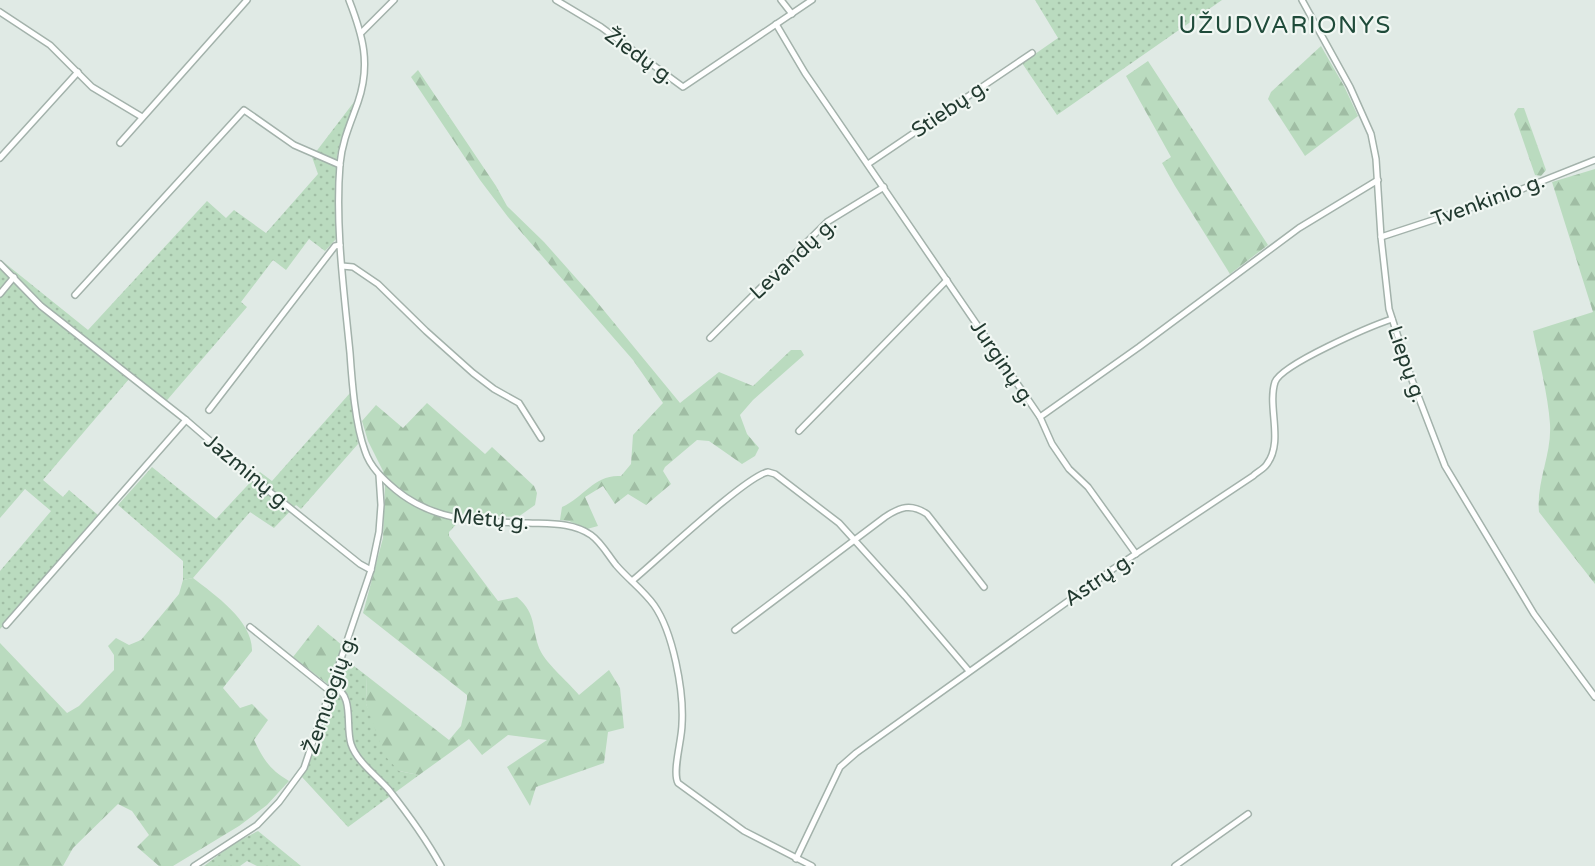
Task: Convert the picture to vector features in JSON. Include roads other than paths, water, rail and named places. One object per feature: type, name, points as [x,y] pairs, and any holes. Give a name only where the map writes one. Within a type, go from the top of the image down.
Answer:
[{"type":"street","points":[[120,143],[247,0]]},
{"type":"street","name":"Mėtų g.","points":[[349,0],[361,33],[365,55],[363,85],[344,140],[340,165],[340,245],[351,370],[362,441],[368,459],[393,488],[414,503],[448,516],[468,521],[560,524],[578,528],[596,539],[615,564],[654,605],[672,643],[682,704],[681,741],[675,772],[676,779],[744,831],[812,866]]},
{"type":"street","points":[[361,33],[394,0]]},
{"type":"street","name":"Žiedų g.","points":[[556,0],[601,27],[683,87],[812,0]]},
{"type":"street","points":[[781,0],[792,14]]},
{"type":"street","name":"Liepų g.","points":[[1302,0],[1362,112],[1371,134],[1376,159],[1389,309],[1423,413],[1445,466],[1534,614],[1595,698]]},
{"type":"street","points":[[0,12],[50,45],[92,87],[142,117]]},
{"type":"street","name":"Jurginų g.","points":[[776,24],[805,73],[1040,417],[1139,347],[1299,228],[1378,180]]},
{"type":"street","name":"Stiebų g.","points":[[868,164],[1032,53]]},
{"type":"street","points":[[0,158],[78,72]]},
{"type":"street","points":[[75,295],[244,110],[294,145],[340,165]]},
{"type":"street","name":"Tvenkinio g.","points":[[1381,237],[1497,199],[1595,160]]},
{"type":"street","name":"Levandų g.","points":[[710,338],[827,222],[884,187]]},
{"type":"street","points":[[209,410],[335,246],[340,245]]},
{"type":"street","name":"Jazminų g.","points":[[0,264],[41,306],[186,420],[260,484],[360,564],[371,570]]},
{"type":"street","points":[[342,266],[353,267],[378,284],[473,373],[519,404],[541,438]]},
{"type":"street","points":[[0,294],[14,277]]},
{"type":"street","points":[[798,431],[947,280]]},
{"type":"street","name":"Astrų g.","points":[[796,859],[840,766],[969,671],[1136,554],[1253,476],[1267,464],[1273,452],[1274,392],[1280,374],[1326,349],[1392,319]]},
{"type":"street","points":[[1040,417],[1052,444],[1070,469],[1088,487],[1136,554]]},
{"type":"street","points":[[6,625],[186,420]]},
{"type":"street","points":[[632,582],[726,500],[763,472],[768,472],[775,474],[839,523],[969,671]]},
{"type":"street","name":"Žemuogių g.","points":[[194,866],[257,825],[285,795],[304,768],[371,570],[380,524],[380,475]]},
{"type":"street","points":[[735,630],[898,508],[905,506],[917,508],[927,514],[984,587]]},
{"type":"street","points":[[250,627],[332,688],[339,688],[346,700],[351,744],[356,754],[416,826],[441,866]]},
{"type":"street","points":[[1175,866],[1248,814]]},
{"type":"district","name":"UŽUDVARIONYS","points":[[1285,25]]}]
